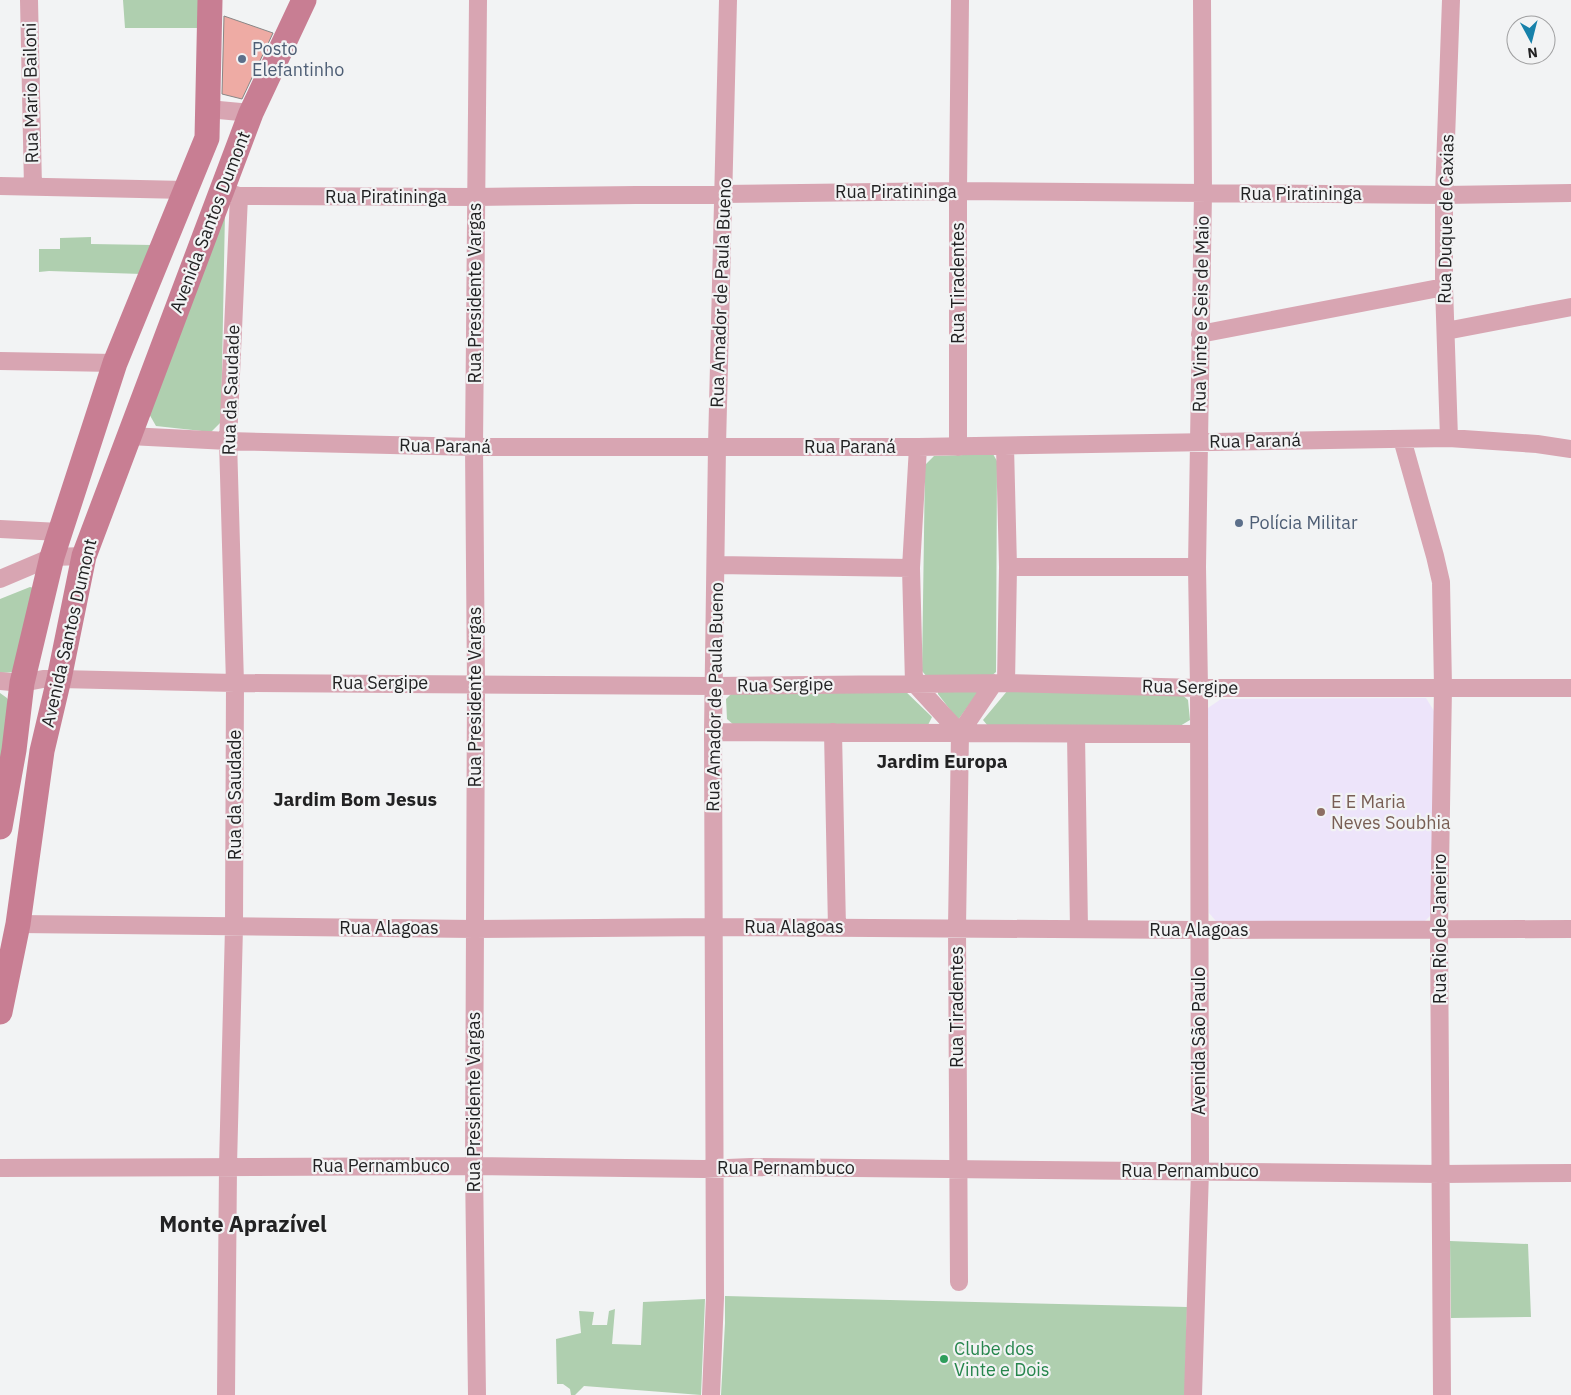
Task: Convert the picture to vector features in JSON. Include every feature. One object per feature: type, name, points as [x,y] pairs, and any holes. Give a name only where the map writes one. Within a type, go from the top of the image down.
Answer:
[{"type":"street","name":"Rua Mario Bailoni","points":[[29,0],[33,187]]},
{"type":"street","points":[[208,109],[210,0]]},
{"type":"street","points":[[251,114],[304,0]]},
{"type":"street","name":"Rua Presidente Vargas","points":[[477,1395],[474,1166],[476,684],[474,447],[478,0]]},
{"type":"street","name":"Rua Amador de Paula Bueno","points":[[711,1395],[715,1298],[713,732],[717,565],[717,446],[728,0]]},
{"type":"street","name":"Rua Tiradentes","points":[[958,447],[960,0]]},
{"type":"street","name":"Rua Vinte e Seis de Maio","points":[[1199,688],[1197,567],[1203,193],[1202,0]]},
{"type":"street","name":"Rua Duque de Caxias","points":[[1449,438],[1444,287],[1444,195],[1451,0]]},
{"type":"street","name":"Avenida Santos Dumont","points":[[0,827],[14,750],[11,682],[115,363],[208,138],[208,109],[251,114],[231,193],[129,436],[84,556],[42,751],[18,924],[0,1012]]},
{"type":"street","points":[[0,186],[186,190]]},
{"type":"street","name":"Rua Piratininga","points":[[231,193],[475,197],[958,191],[1444,195],[1571,193]]},
{"type":"street","name":"Rua da Saudade","points":[[226,1395],[228,1166],[234,927],[235,683],[228,441],[231,193]]},
{"type":"street","points":[[1200,334],[1444,287]]},
{"type":"street","points":[[1446,331],[1571,307]]},
{"type":"street","points":[[0,361],[115,363]]},
{"type":"street","name":"Rua Paraná","points":[[129,436],[228,441],[474,447],[958,447],[1449,438],[1537,444],[1571,449]]},
{"type":"street","name":"Rua Rio de Janeiro","points":[[1402,439],[1435,556],[1440,582],[1443,687],[1439,929],[1442,1395]]},
{"type":"street","points":[[960,733],[1000,683],[1008,567],[1005,446]]},
{"type":"street","points":[[918,447],[911,568],[914,683],[960,733]]},
{"type":"street","points":[[0,529],[60,532]]},
{"type":"street","points":[[0,579],[52,558],[84,556]]},
{"type":"street","points":[[717,565],[911,568]]},
{"type":"street","points":[[1008,567],[1197,567]]},
{"type":"street","name":"Rua Sergipe","points":[[11,682],[59,679],[235,683],[714,686],[1000,683],[1199,688],[1571,688]]},
{"type":"street","name":"Avenida São Paulo","points":[[1193,1395],[1200,1171],[1198,930],[1199,688]]},
{"type":"street","points":[[713,732],[1199,734]]},
{"type":"street","points":[[833,732],[837,928]]},
{"type":"street","name":"Rua Tiradentes","points":[[959,1282],[957,928],[960,733]]},
{"type":"street","points":[[1076,734],[1078,929]]},
{"type":"street","points":[[14,750],[42,751]]},
{"type":"street","name":"Rua Alagoas","points":[[18,924],[474,929],[714,927],[1198,930],[1571,929]]},
{"type":"street","name":"Rua Pernambuco","points":[[0,1168],[474,1166],[1441,1174],[1571,1173]]},
{"type":"shaded area","name":"E E Maria Neves Soubhia","points":[[1426,698],[1434,711],[1433,913],[1423,923],[1216,921],[1209,913],[1208,708],[1221,699]]},
{"type":"green space","points":[[123,0],[200,0],[200,28],[125,28]]},
{"type":"green space","points":[[225,212],[221,422],[211,432],[156,426],[148,412]]},
{"type":"green space","points":[[91,237],[91,244],[152,245],[142,274],[39,272],[39,249],[60,249],[60,238]]},
{"type":"green space","points":[[993,454],[997,461],[996,672],[989,678],[928,678],[922,671],[925,465],[934,456]]},
{"type":"green space","points":[[30,587],[34,588],[16,672],[0,673],[0,599]]},
{"type":"green space","points":[[938,688],[979,691],[958,720],[938,694]]},
{"type":"green space","points":[[903,689],[932,717],[928,725],[735,726],[727,719],[726,699],[733,692]]},
{"type":"green space","points":[[1008,690],[1179,692],[1188,700],[1190,720],[1180,726],[988,726],[983,720]]},
{"type":"green space","points":[[0,693],[7,698],[13,707],[0,791]]},
{"type":"green space","points":[[1450,1241],[1528,1244],[1531,1317],[1451,1318]]},
{"type":"green space","name":"Clube dos Vinte e Dois","points":[[725,1296],[1187,1307],[1185,1395],[721,1395]]},
{"type":"green space","points":[[705,1299],[701,1395],[584,1386],[575,1395],[571,1395],[570,1389],[563,1384],[557,1384],[556,1339],[581,1333],[579,1311],[594,1312],[592,1325],[607,1325],[609,1311],[615,1309],[612,1344],[641,1345],[643,1302]]},
{"type":"building","name":"Posto Elefantinho","points":[[224,16],[273,33],[242,99],[222,94]]},
{"type":"place","name":"Posto Elefantinho","points":[[242,59]]},
{"type":"place","name":"Polícia Militar","points":[[1239,523]]},
{"type":"place","name":"E E Maria Neves Soubhia","points":[[1321,812]]},
{"type":"place","name":"Clube dos Vinte e Dois","points":[[944,1359]]},
{"type":"district","name":"Jardim Europa","points":[[942,761]]},
{"type":"district","name":"Jardim Bom Jesus","points":[[355,799]]},
{"type":"district","name":"Monte Aprazível","points":[[243,1224]]}]
